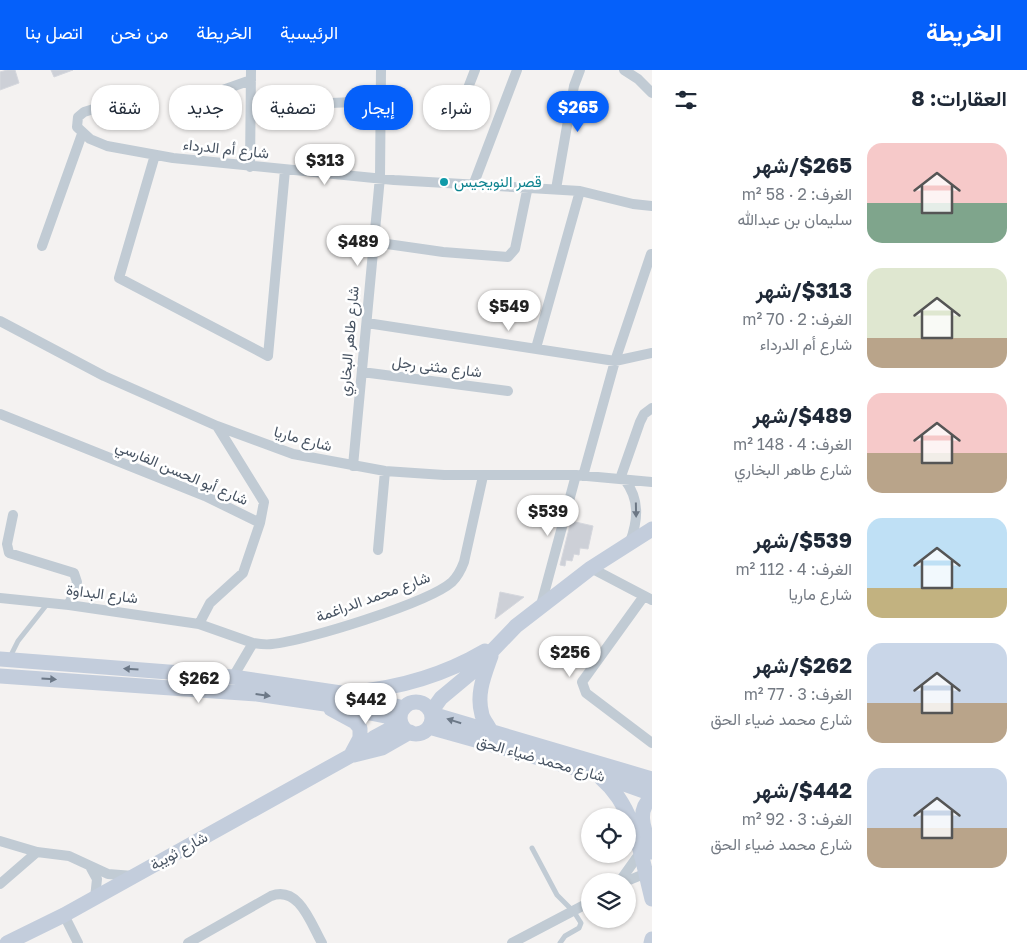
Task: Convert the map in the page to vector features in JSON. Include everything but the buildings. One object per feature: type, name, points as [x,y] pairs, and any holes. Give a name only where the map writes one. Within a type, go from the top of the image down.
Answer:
[{"type":"main road","points":[[5,659],[233,677],[341,693],[405,717],[418,734],[431,718],[441,698],[471,673],[495,646],[541,605],[591,568],[652,529]]},
{"type":"main road","points":[[341,693],[394,686],[420,680],[470,660],[495,646]]},
{"type":"main road","points":[[492,738],[485,723],[480,697],[482,679],[495,646]]},
{"type":"main road","points":[[405,717],[433,692],[468,667],[481,661]]},
{"type":"main road","points":[[0,676],[257,694],[405,717]]},
{"type":"main road","name":"شارع محمد ضياء الحق","points":[[405,717],[421,703],[431,718],[652,795]]},
{"type":"main road","points":[[325,704],[335,713],[355,722],[360,728],[360,738],[350,756]]},
{"type":"main road","name":"شارع ثويبة","points":[[7,943],[64,916],[350,756],[382,748],[405,717]]},
{"type":"main road","name":"شارع محمد ضياء الحق","points":[[492,738],[652,779]]},
{"type":"main road","points":[[596,774],[622,801],[646,852]]},
{"type":"main road","points":[[652,795],[644,804],[642,811],[652,899]]},
{"type":"main road","points":[[650,943],[652,939]]},
{"type":"street","name":"شارع طاهر البخاري","points":[[380,70],[380,85]]},
{"type":"street","points":[[469,85],[475,70]]},
{"type":"street","points":[[474,183],[517,70]]},
{"type":"street","points":[[556,189],[574,86],[580,70]]},
{"type":"street","points":[[624,70],[638,79],[652,93]]},
{"type":"street","points":[[228,85],[251,75],[250,167]]},
{"type":"street","points":[[42,246],[82,134],[77,127],[78,117],[91,111]]},
{"type":"street","name":"شارع طاهر البخاري","points":[[353,466],[380,177],[381,130]]},
{"type":"street","name":"شارع أم الدرداء","points":[[82,134],[107,146],[155,156],[250,167],[401,180],[528,186],[580,191],[632,204],[652,206]]},
{"type":"street","points":[[155,156],[119,278],[268,356],[286,170]]},
{"type":"street","points":[[373,242],[443,252],[508,257],[515,249],[528,186]]},
{"type":"street","points":[[536,348],[580,191]]},
{"type":"street","points":[[541,605],[615,361],[651,254]]},
{"type":"street","name":"شارع ماريا","points":[[0,321],[104,376],[217,426],[294,454],[385,471],[483,476],[580,476],[652,482]]},
{"type":"street","points":[[367,323],[615,361],[652,353]]},
{"type":"street","name":"شارع مثنى رجل","points":[[362,372],[508,391]]},
{"type":"street","points":[[630,542],[636,527],[637,511],[634,495],[623,480],[640,422],[644,414],[652,408]]},
{"type":"street","name":"شارع أبو الحسن الفارسي","points":[[0,414],[205,496],[260,523],[243,573],[210,602],[199,624]]},
{"type":"street","points":[[217,426],[264,502],[260,523]]},
{"type":"street","points":[[378,550],[385,471]]},
{"type":"street","name":"شارع محمد الدراغمة","points":[[253,643],[282,643],[331,630],[427,596],[451,583],[459,574],[464,562],[483,476]]},
{"type":"street","points":[[13,515],[7,544],[9,553],[74,573],[77,582],[69,605]]},
{"type":"street","points":[[591,568],[648,598],[592,666],[582,682],[582,688],[652,743]]},
{"type":"street","name":"شارع البداوة","points":[[0,598],[69,605],[199,624]]},
{"type":"street","points":[[199,624],[253,643],[233,677]]},
{"type":"street","points":[[0,841],[37,852],[70,856],[91,868],[117,875],[135,876]]},
{"type":"street","points":[[0,884],[37,852]]},
{"type":"street","points":[[627,873],[646,852]]},
{"type":"street","points":[[91,868],[98,886],[95,898]]},
{"type":"street","points":[[636,877],[649,872]]},
{"type":"street","points":[[188,943],[271,896],[280,894],[293,897],[299,903],[322,943]]},
{"type":"street","points":[[512,943],[581,908]]},
{"type":"street","points":[[64,916],[78,943]]},
{"type":"lane","points":[[5,659],[48,603]]},
{"type":"lane","points":[[532,848],[560,900],[574,912],[581,923],[580,927],[565,936],[560,943]]},
{"type":"place","name":"قصر النويجيس","points":[[444,182]]}]
